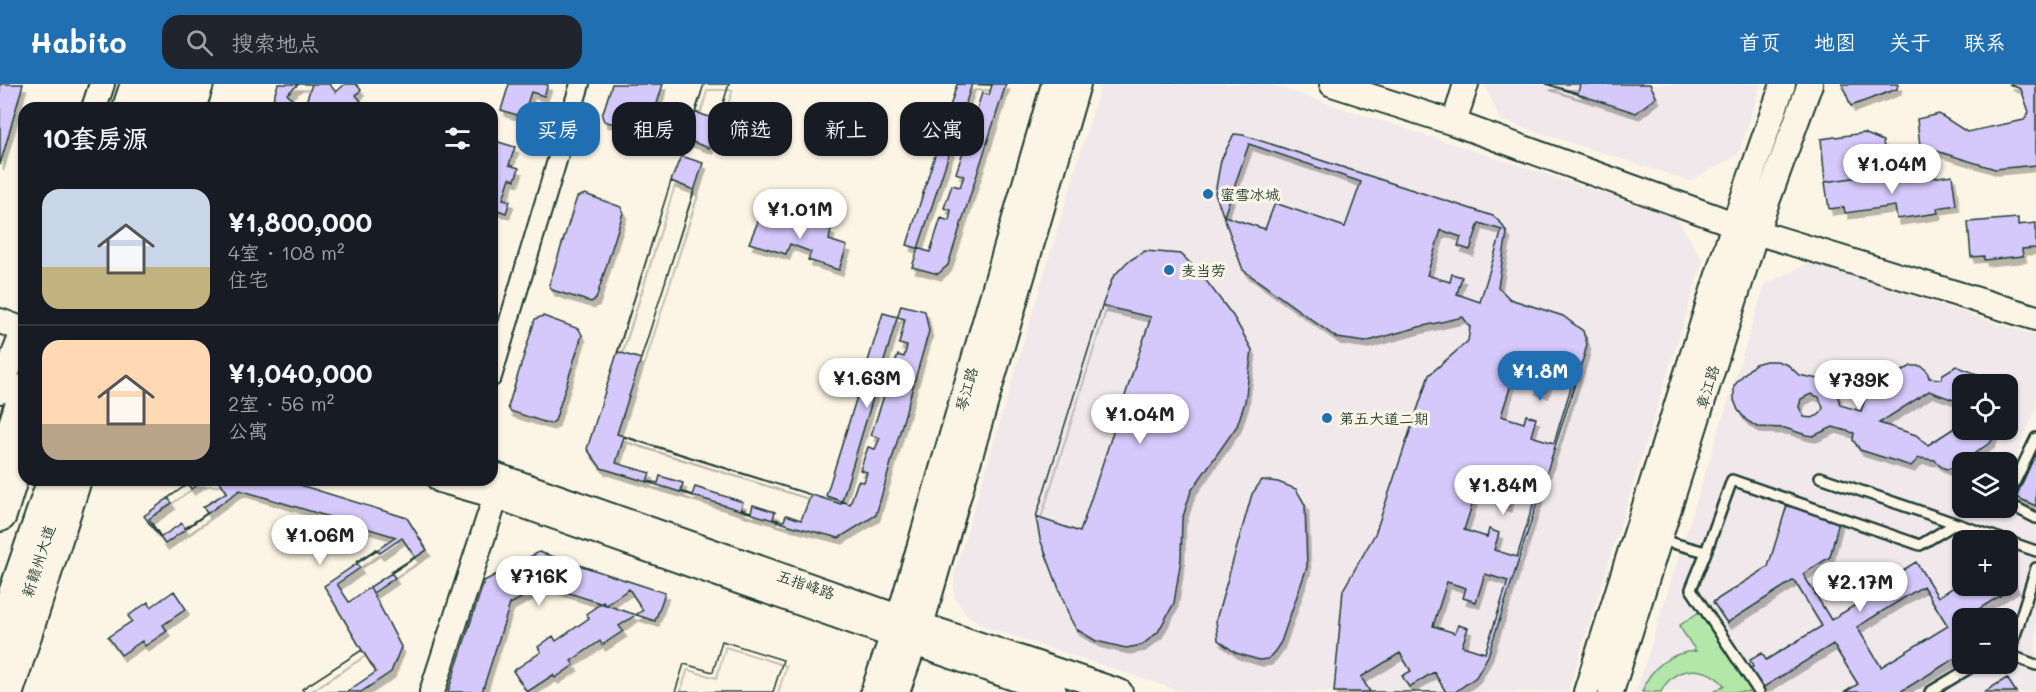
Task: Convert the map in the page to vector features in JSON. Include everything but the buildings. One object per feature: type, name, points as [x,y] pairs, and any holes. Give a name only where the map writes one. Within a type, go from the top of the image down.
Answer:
[{"type":"highway","points":[[131,102],[137,84]]},
{"type":"highway","points":[[160,102],[166,84]]},
{"type":"highway","points":[[189,102],[195,84]]},
{"type":"highway","points":[[0,514],[6,440]]},
{"type":"highway","points":[[0,597],[36,486]]},
{"type":"highway","points":[[0,637],[52,486]]},
{"type":"main road","points":[[96,102],[102,84]]},
{"type":"main road","points":[[122,102],[128,84]]},
{"type":"main road","points":[[203,102],[208,84]]},
{"type":"main road","name":"琴江路","points":[[897,692],[907,631],[1054,84]]},
{"type":"main road","name":"琴江路","points":[[873,692],[907,631],[1078,84]]},
{"type":"main road","points":[[1332,84],[1454,123],[1745,228],[2036,318]]},
{"type":"main road","points":[[1454,123],[1466,84]]},
{"type":"main road","name":"章江路","points":[[1611,692],[1659,539],[1784,84]]},
{"type":"main road","name":"章江路","points":[[1586,692],[1745,228],[1810,84]]},
{"type":"main road","points":[[0,321],[18,338]]},
{"type":"main road","points":[[0,391],[18,342]]},
{"type":"main road","points":[[6,440],[18,395]]},
{"type":"main road","points":[[6,440],[18,405]]},
{"type":"main road","name":"新赣州大道","points":[[0,677],[62,486]]},
{"type":"main road","points":[[11,692],[78,486]]},
{"type":"main road","points":[[432,692],[494,486]]},
{"type":"main road","name":"五指峰路","points":[[497,486],[907,631],[1054,692]]},
{"type":"main road","name":"五指峰路","points":[[907,631],[1120,692]]},
{"type":"street","points":[[498,357],[580,84]]},
{"type":"lane","points":[[2018,475],[2036,438]]},
{"type":"lane","points":[[1820,477],[1973,530]]},
{"type":"lane","points":[[1759,692],[1691,589],[1732,480],[1920,545],[1955,524]]},
{"type":"lane","points":[[2018,509],[2036,518]]},
{"type":"lane","points":[[1659,539],[1706,552]]},
{"type":"lane","points":[[2018,545],[2036,550]]},
{"type":"lane","points":[[2018,624],[2036,568]]},
{"type":"lane","points":[[2018,659],[2036,665]]},
{"type":"lane","points":[[1930,692],[1960,674]]},
{"type":"shaded area","name":"第五大道二期","points":[[1101,84],[1269,84],[1676,217],[1703,260],[1568,692],[1184,692],[983,626],[965,613],[954,597],[954,575]]},
{"type":"shaded area","points":[[1487,84],[1761,84],[1738,155],[1690,181],[1500,120],[1486,88]]},
{"type":"shaded area","points":[[1810,263],[2036,336],[2036,409],[2017,452],[1952,452],[1952,518],[2018,518],[2018,515],[2036,524],[2036,692],[1636,692],[1765,284]]},
{"type":"green space","points":[[1699,612],[1752,692],[1714,692],[1724,685],[1708,673],[1690,671],[1682,672],[1674,677],[1661,692],[1642,692],[1645,683],[1662,663],[1678,654],[1696,651],[1679,626]]},
{"type":"place","name":"蜜雪冰城","points":[[1208,194]]},
{"type":"place","name":"麦当劳","points":[[1169,270]]},
{"type":"place","name":"第五大道二期","points":[[1327,418]]}]
